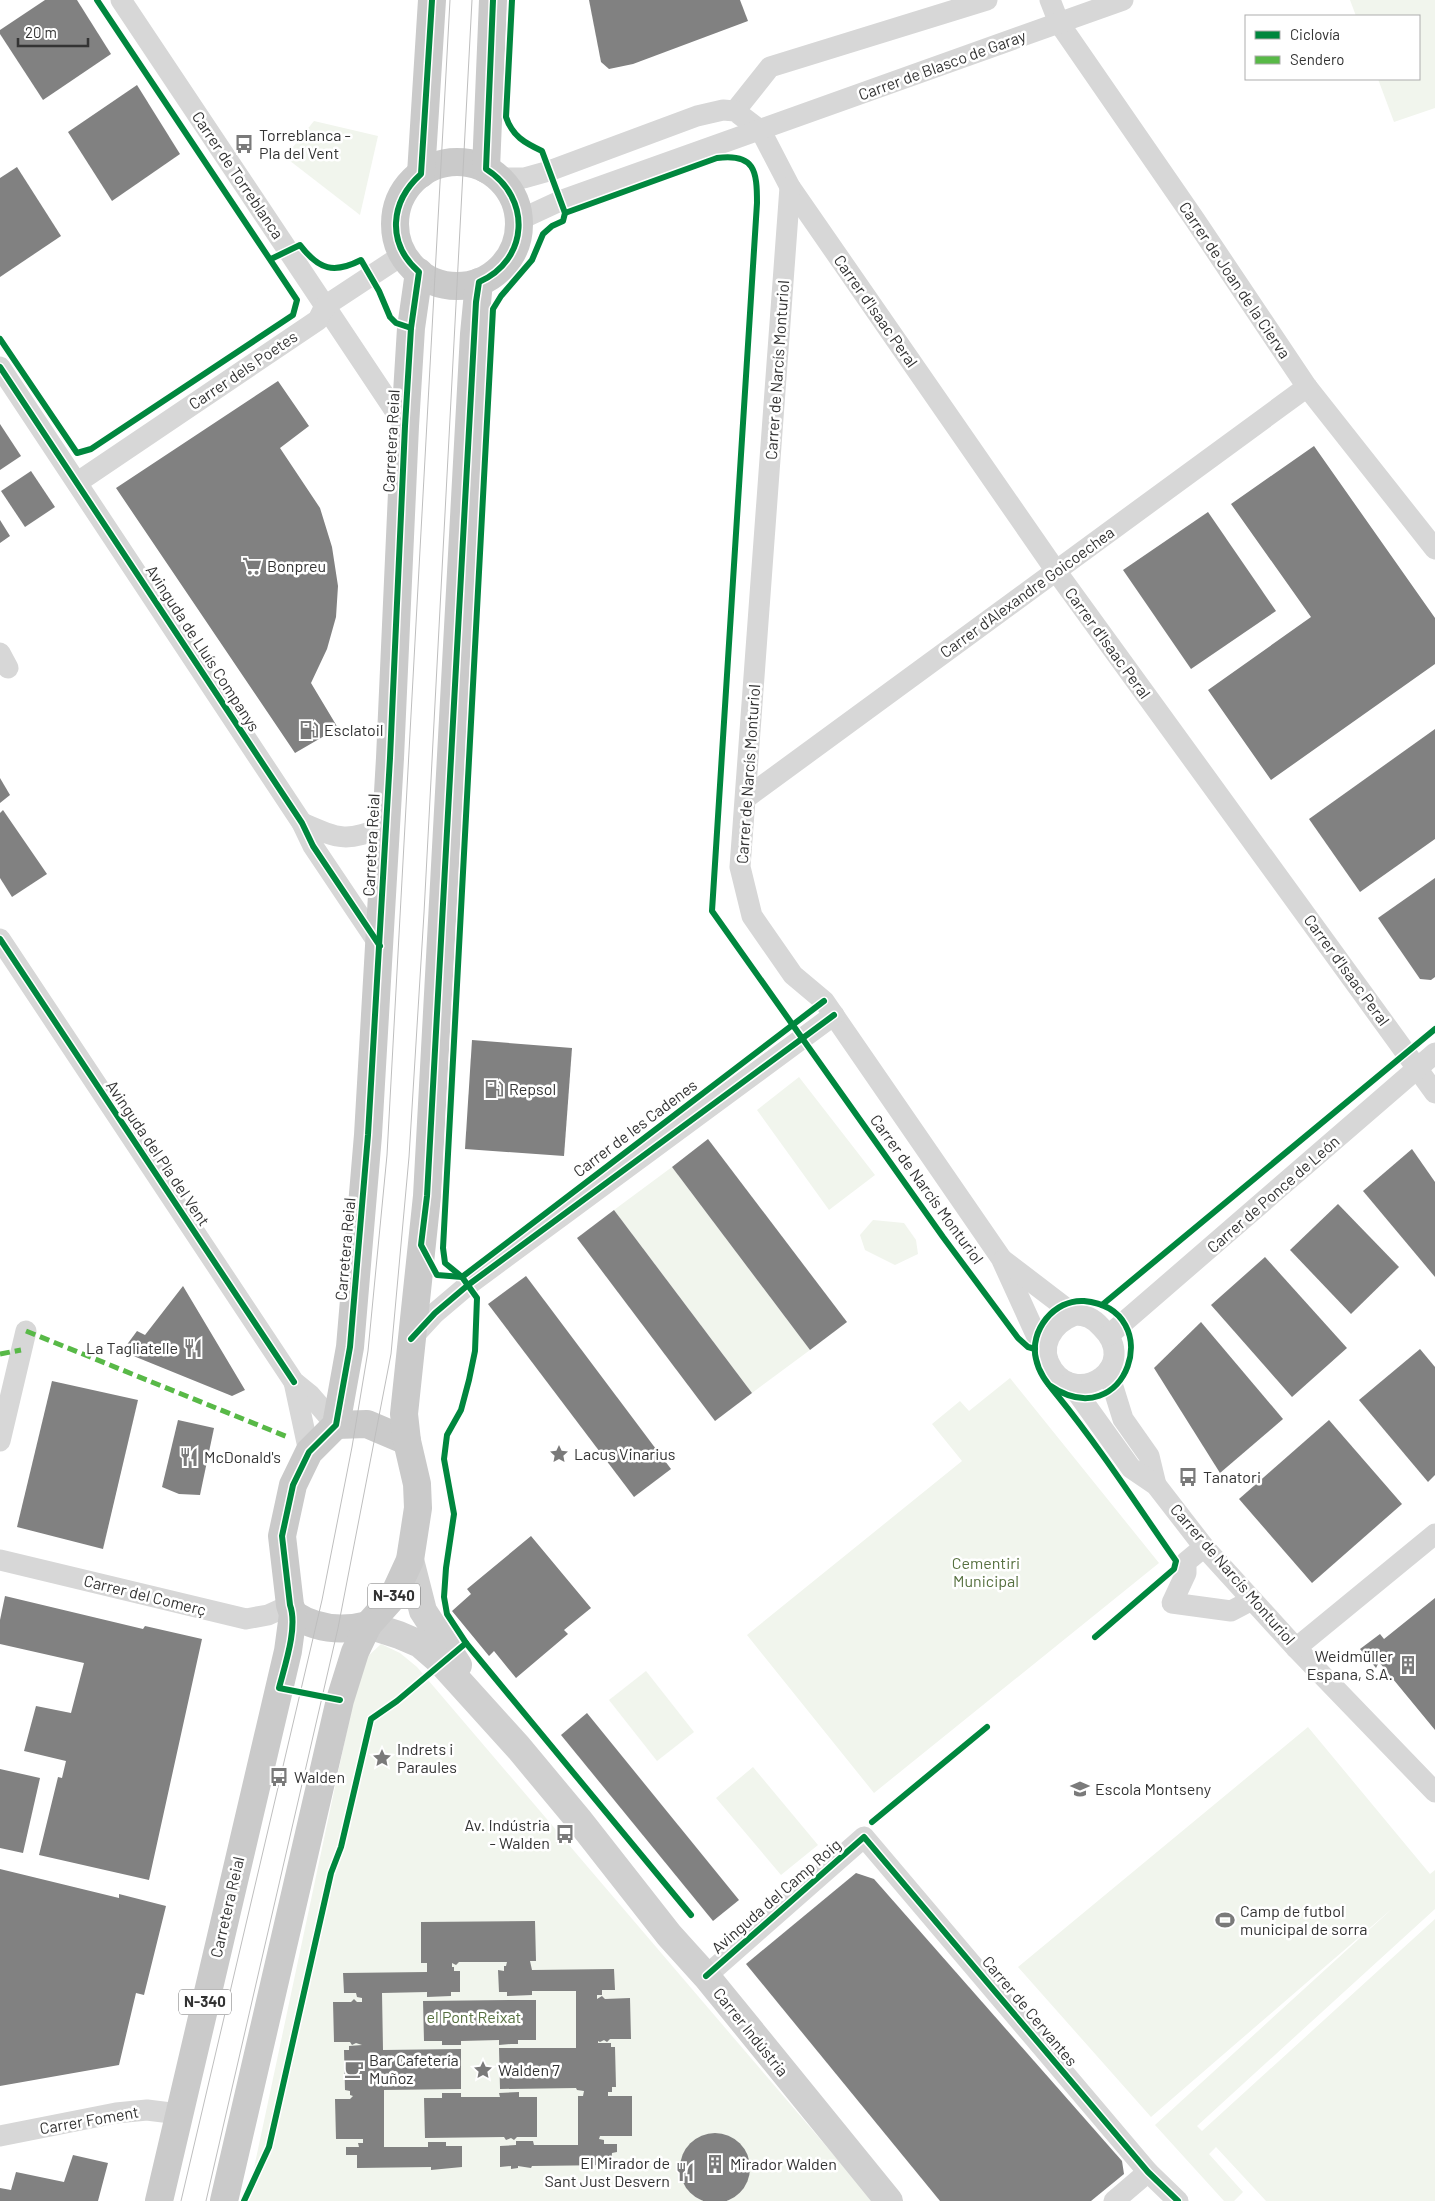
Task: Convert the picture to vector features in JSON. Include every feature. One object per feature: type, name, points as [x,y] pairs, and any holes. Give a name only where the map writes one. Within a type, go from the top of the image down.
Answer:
[{"type":"main road","points":[[421,174],[432,0]]},
{"type":"main road","points":[[411,263],[442,284],[465,286],[494,274],[506,262],[515,246],[519,220],[513,197],[492,174],[492,0]]},
{"type":"main road","name":"Carretera Reial","points":[[159,2201],[288,1651],[291,1609],[282,1536],[293,1485],[309,1452],[336,1425],[346,1372],[368,1135],[380,946],[411,328],[411,263],[397,233],[397,211],[406,190],[421,174],[449,163],[469,164],[492,174]]},
{"type":"main road","name":"N-340","points":[[224,2201],[340,1700],[355,1652],[368,1625],[394,1597],[410,1560],[418,1508],[417,1484],[407,1441],[404,1414],[427,1196],[473,340],[478,282]]},
{"type":"main road","points":[[336,1425],[367,1424],[407,1441]]},
{"type":"main road","name":"N-340","points":[[291,1609],[306,1622],[327,1628],[356,1628],[368,1625]]},
{"type":"street","name":"Carrer de Torreblanca","points":[[121,0],[405,426]]},
{"type":"street","points":[[734,111],[770,67],[987,0]]},
{"type":"street","name":"Carrer de Joan de la Cierva","points":[[1050,0],[1059,23],[1307,387],[1435,549]]},
{"type":"street","name":"Carrer de Blasco de Garay","points":[[519,220],[560,201],[761,131],[1123,0]]},
{"type":"street","points":[[492,174],[524,178],[532,176],[697,116],[723,110],[734,111],[761,131],[790,188]]},
{"type":"street","name":"Carrer d'Isaac Peral","points":[[790,188],[1056,571],[1435,1093]]},
{"type":"street","name":"Carrer de Narcís Monturiol","points":[[790,188],[740,867],[752,916],[793,975],[824,1001],[1001,1258],[1048,1361]]},
{"type":"street","name":"Carrer dels Poetes","points":[[78,482],[318,320],[325,306],[411,263]]},
{"type":"street","name":"Avinguda de Lluís Companys","points":[[0,367],[78,482],[302,823],[313,846],[380,946]]},
{"type":"street","name":"Carrer d'Alexandre Goicoechea","points":[[746,798],[1307,387]]},
{"type":"street","points":[[302,823],[335,837],[360,837],[386,826]]},
{"type":"street","name":"Avinguda del Pla del Vent","points":[[0,939],[302,1389],[336,1425]]},
{"type":"street","name":"Carrer de les Cadenes","points":[[411,1339],[435,1314],[468,1285],[834,1015]]},
{"type":"street","name":"Carrer de Ponce de León","points":[[1110,1334],[1435,1053]]},
{"type":"street","points":[[1001,1258],[1074,1315]]},
{"type":"street","points":[[1074,1315],[1085,1315],[1097,1322],[1110,1334],[1116,1352],[1114,1362],[1108,1372],[1100,1379],[1091,1383],[1080,1385],[1070,1383],[1053,1370],[1048,1361],[1046,1349],[1051,1332],[1064,1320],[1074,1315]]},
{"type":"street","points":[[0,1441],[26,1331]]},
{"type":"street","points":[[302,1389],[329,1390],[346,1372]]},
{"type":"street","name":"Carrer de Narcís Monturiol","points":[[1108,1372],[1123,1419],[1149,1456],[1156,1485]]},
{"type":"street","name":"Carrer de Narcís Monturiol","points":[[1070,1383],[1131,1468],[1156,1485],[1204,1547],[1252,1600],[1435,1792]]},
{"type":"street","name":"Avinguda del Pla del Vent","points":[[302,1389],[309,1452]]},
{"type":"street","points":[[1296,1648],[1435,1534]]},
{"type":"street","points":[[1204,1547],[1186,1562],[1186,1573],[1166,1607],[1231,1611],[1252,1600]]},
{"type":"street","name":"Carrer del Comerç","points":[[0,1560],[246,1619],[291,1609]]},
{"type":"street","points":[[410,1560],[423,1611],[451,1655],[518,1747]]},
{"type":"street","points":[[368,1625],[420,1644],[442,1663],[518,1747]]},
{"type":"street","name":"Carrer Indústria","points":[[518,1747],[669,1935],[706,1976],[889,2201]]},
{"type":"street","name":"Avinguda del Camp Roig","points":[[706,1976],[864,1837]]},
{"type":"street","name":"Carrer de Cervantes","points":[[864,1837],[1148,2172],[1178,2201]]},
{"type":"street","name":"Carrer Foment","points":[[0,2136],[116,2113],[147,2110],[179,2114]]},
{"type":"street","points":[[1114,2201],[1148,2172]]},
{"type":"green space","points":[[1350,0],[1435,0],[1435,108],[1394,122],[1378,80],[1420,80],[1420,15],[1356,15]]},
{"type":"green space","points":[[314,121],[378,136],[360,215],[285,157]]},
{"type":"green space","points":[[799,1077],[875,1175],[829,1210],[757,1110]]},
{"type":"green space","points":[[672,1167],[810,1350],[752,1393],[614,1210]]},
{"type":"green space","points":[[873,1220],[904,1223],[916,1240],[918,1254],[895,1265],[865,1250],[860,1235]]},
{"type":"green space","name":"Cementiri Municipal","points":[[1010,1378],[1159,1563],[874,1793],[747,1635],[962,1461],[932,1424],[960,1401],[969,1411]]},
{"type":"green space","name":"el Pont Reixat","points":[[381,1644],[400,1653],[417,1667],[873,2201],[247,2201],[352,1707],[364,1660]]},
{"type":"green space","points":[[646,1671],[694,1732],[657,1761],[609,1700]]},
{"type":"green space","points":[[1308,1727],[1430,1874],[1435,1870],[1435,1909],[1197,2126],[1202,2131],[1435,1919],[1435,2201],[1266,2201],[1216,2147],[1209,2154],[1243,2192],[1234,2201],[1224,2201],[1155,2125],[1394,1907],[1151,2117],[1018,1967]]},
{"type":"green space","points":[[753,1767],[818,1845],[781,1875],[716,1798]]},
{"type":"building","points":[[45,0],[77,0],[111,54],[43,100],[0,34],[0,30]]},
{"type":"building","points":[[589,0],[740,0],[748,21],[633,64],[609,69],[601,62]]},
{"type":"building","points":[[137,85],[180,154],[112,201],[68,132]]},
{"type":"building","points":[[17,167],[61,236],[0,277],[0,178]]},
{"type":"building","name":"Bonpreu","points":[[278,381],[309,426],[280,448],[320,508],[332,547],[338,586],[336,617],[327,649],[311,683],[338,728],[295,753],[116,488]]},
{"type":"building","points":[[0,424],[21,456],[0,470]]},
{"type":"building","points":[[1314,446],[1435,618],[1435,664],[1271,780],[1208,690],[1311,617],[1231,504]]},
{"type":"building","points":[[31,471],[55,507],[25,527],[1,491]]},
{"type":"building","points":[[1208,512],[1276,611],[1191,669],[1123,570]]},
{"type":"building","points":[[0,520],[10,536],[0,543]]},
{"type":"building","points":[[1435,729],[1435,839],[1360,892],[1309,819]]},
{"type":"building","points":[[0,778],[10,795],[0,803]]},
{"type":"building","points":[[3,810],[47,874],[12,897],[0,878],[0,813]]},
{"type":"building","points":[[1435,878],[1435,977],[1431,980],[1420,979],[1378,918]]},
{"type":"building","points":[[472,1040],[572,1048],[564,1156],[465,1149]]},
{"type":"building","points":[[708,1139],[847,1322],[810,1350],[672,1167]]},
{"type":"building","points":[[1412,1149],[1435,1182],[1435,1277],[1363,1191]]},
{"type":"building","points":[[1338,1204],[1399,1267],[1351,1314],[1290,1250]]},
{"type":"building","points":[[614,1210],[752,1393],[715,1421],[577,1238]]},
{"type":"building","points":[[1265,1257],[1347,1348],[1292,1397],[1211,1305]]},
{"type":"building","points":[[526,1276],[671,1469],[634,1497],[488,1304]]},
{"type":"building","points":[[183,1286],[245,1390],[232,1396],[123,1350],[137,1331],[145,1335]]},
{"type":"building","points":[[1201,1322],[1283,1419],[1220,1473],[1154,1368]]},
{"type":"building","points":[[1420,1349],[1435,1367],[1435,1475],[1428,1482],[1359,1400]]},
{"type":"building","points":[[52,1381],[138,1400],[103,1549],[17,1527]]},
{"type":"building","name":"McDonald's","points":[[178,1420],[214,1428],[200,1495],[179,1494],[162,1487]]},
{"type":"building","points":[[1329,1420],[1402,1504],[1312,1583],[1239,1499]]},
{"type":"building","points":[[531,1536],[591,1608],[564,1630],[568,1634],[516,1678],[494,1651],[489,1656],[452,1611],[471,1594],[467,1589]]},
{"type":"building","points":[[5,1596],[143,1629],[145,1626],[202,1639],[149,1880],[39,1855],[58,1777],[62,1778],[66,1761],[24,1751],[36,1706],[71,1713],[84,1663],[0,1644],[0,1620]]},
{"type":"building","name":"Weidmüller Espana, S.A.","points":[[1435,1598],[1435,1730],[1379,1662],[1376,1668],[1360,1649],[1380,1634],[1384,1639]]},
{"type":"building","points":[[587,1713],[739,1900],[713,1921],[561,1735]]},
{"type":"building","points":[[0,1769],[40,1778],[23,1853],[0,1848]]},
{"type":"building","points":[[0,1869],[119,1898],[119,1894],[166,1906],[144,1995],[136,1993],[119,2065],[0,2086]]},
{"type":"building","points":[[856,1873],[874,1879],[1122,2161],[1124,2174],[1091,2201],[940,2201],[746,1964]]},
{"type":"building","points":[[535,1921],[536,1961],[530,1961],[532,1970],[614,1969],[615,1990],[602,1990],[602,1995],[597,1995],[597,1999],[602,1996],[605,1999],[630,1998],[631,2039],[610,2039],[607,2042],[604,2040],[598,2041],[598,2043],[611,2043],[611,2047],[615,2047],[616,2087],[612,2087],[612,2092],[608,2092],[608,2096],[632,2096],[632,2136],[600,2136],[599,2139],[604,2140],[604,2144],[617,2144],[617,2152],[612,2153],[611,2165],[532,2166],[531,2168],[518,2166],[518,2168],[511,2169],[511,2166],[500,2167],[500,2146],[516,2145],[516,2141],[533,2141],[534,2145],[578,2145],[578,2096],[583,2096],[584,2091],[577,2090],[576,2088],[500,2089],[499,2048],[576,2048],[576,1991],[532,1991],[532,1995],[507,1996],[507,1992],[499,1992],[498,1970],[504,1971],[504,1966],[506,1966],[507,1962],[459,1962],[456,1965],[452,1963],[452,1967],[454,1967],[454,1971],[460,1971],[460,1992],[451,1992],[451,1996],[427,1997],[427,1992],[382,1993],[383,2050],[461,2049],[461,2089],[384,2090],[384,2147],[428,2147],[428,2142],[446,2142],[446,2146],[462,2146],[462,2167],[431,2170],[431,2167],[357,2168],[357,2155],[346,2155],[346,2147],[359,2147],[358,2143],[363,2143],[363,2139],[336,2139],[335,2099],[350,2099],[353,2096],[350,2095],[350,2091],[345,2090],[344,2050],[349,2050],[349,2046],[362,2045],[356,2043],[352,2045],[350,2042],[334,2042],[333,2002],[351,2002],[354,1999],[357,2002],[362,2002],[362,1998],[357,1997],[356,1993],[344,1993],[343,1973],[427,1972],[427,1963],[421,1963],[421,1922]]},
{"type":"building","points":[[536,2000],[536,2040],[518,2040],[518,2044],[499,2045],[499,2040],[461,2041],[461,2045],[442,2045],[442,2041],[424,2041],[423,2001]]},
{"type":"building","points":[[519,2092],[519,2097],[537,2097],[537,2137],[517,2137],[514,2140],[511,2138],[506,2140],[504,2137],[425,2138],[424,2098],[442,2098],[442,2093],[461,2093],[461,2097],[500,2097],[499,2093]]},
{"type":"building","name":"Mirador Walden","points":[[708,2133],[722,2133],[735,2139],[744,2148],[750,2161],[748,2182],[740,2193],[726,2202],[701,2201],[690,2193],[682,2182],[680,2175],[680,2161],[686,2148],[695,2139]]},
{"type":"building","points":[[73,2155],[108,2163],[98,2201],[0,2201],[0,2188],[11,2190],[16,2172],[64,2182]]},
{"type":"tram line","points":[[181,2201],[322,1600],[352,1447],[368,1351],[387,1155],[450,0]]},
{"type":"tram line","points":[[206,2201],[338,1628],[391,1354],[409,1157],[424,913],[472,0]]},
{"type":"marked path","points":[[26,1331],[290,1438]]},
{"type":"marked path","points":[[0,1354],[21,1350]]},
{"type":"cycle path","points":[[0,339],[77,453],[91,449],[293,315],[297,300],[97,0]]},
{"type":"cycle path","points":[[340,1700],[279,1688],[292,1635],[292,1614],[282,1536],[293,1485],[309,1452],[336,1425],[350,1347],[368,1135],[390,758],[411,328],[419,272],[408,261],[401,248],[397,236],[396,223],[403,197],[421,174],[432,0]]},
{"type":"cycle path","points":[[462,1277],[437,1275],[421,1245],[427,1196],[476,302],[479,282],[496,272],[508,259],[515,244],[519,228],[517,212],[511,196],[501,181],[486,169],[493,0]]},
{"type":"cycle path","points":[[244,2201],[269,2147],[331,1873],[341,1847],[371,1719],[397,1701],[466,1643],[447,1614],[444,1597],[454,1514],[444,1459],[447,1435],[461,1410],[475,1351],[477,1298],[462,1277],[445,1263],[443,1248],[493,309],[501,296],[532,260],[543,234],[552,226],[563,221],[565,213],[542,151],[520,138],[512,129],[506,117],[512,0]]},
{"type":"cycle path","points":[[565,213],[717,158],[739,158],[746,162],[754,173],[757,203],[712,911],[943,1237],[1018,1338],[1028,1347],[1035,1349]]},
{"type":"cycle path","points":[[271,259],[300,245],[314,260],[328,267],[343,267],[361,260],[379,291],[390,317],[396,323],[411,328]]},
{"type":"cycle path","points":[[0,367],[302,823],[313,846],[380,946]]},
{"type":"cycle path","points":[[0,939],[294,1382]]},
{"type":"cycle path","points":[[462,1277],[824,1001]]},
{"type":"cycle path","points":[[411,1339],[435,1313],[468,1285],[834,1015]]},
{"type":"cycle path","points":[[1102,1305],[1435,1029]]},
{"type":"cycle path","points":[[1049,1385],[1076,1397],[1099,1396],[1117,1384],[1128,1366],[1131,1345],[1125,1325],[1110,1309],[1084,1301],[1063,1305],[1054,1311],[1046,1319],[1036,1338],[1037,1364],[1047,1383],[1103,1456],[1176,1561],[1174,1569],[1095,1637]]},
{"type":"cycle path","points":[[466,1643],[691,1915]]},
{"type":"cycle path","points":[[872,1822],[987,1727]]},
{"type":"cycle path","points":[[706,1976],[864,1837],[1148,2172],[1178,2201]]},
{"type":"place","name":"Torreblanca - Pla del Vent","points":[[244,144]]},
{"type":"place","name":"Bonpreu","points":[[252,566]]},
{"type":"place","name":"Esclatoil","points":[[309,730]]},
{"type":"place","name":"Repsol","points":[[494,1089]]},
{"type":"place","name":"La Tagliatelle","points":[[193,1348]]},
{"type":"place","name":"Lacus Vinarius","points":[[559,1454]]},
{"type":"place","name":"McDonald's","points":[[189,1457]]},
{"type":"place","name":"Tanatori","points":[[1188,1477]]},
{"type":"place","name":"Weidmüller Espana, S.A.","points":[[1408,1665]]},
{"type":"place","name":"Indrets i Paraules","points":[[382,1758]]},
{"type":"place","name":"Walden","points":[[279,1777]]},
{"type":"place","name":"Escola Montseny","points":[[1080,1789]]},
{"type":"place","name":"Av. Indústria - Walden","points":[[565,1834]]},
{"type":"place","name":"Camp de futbol municipal de sorra","points":[[1225,1920]]},
{"type":"place","name":"Bar Cafetería Muñoz","points":[[354,2069]]},
{"type":"place","name":"Walden 7","points":[[483,2070]]},
{"type":"place","name":"Mirador Walden","points":[[715,2164]]},
{"type":"place","name":"El Mirador de Sant Just Desvern","points":[[685,2172]]}]
